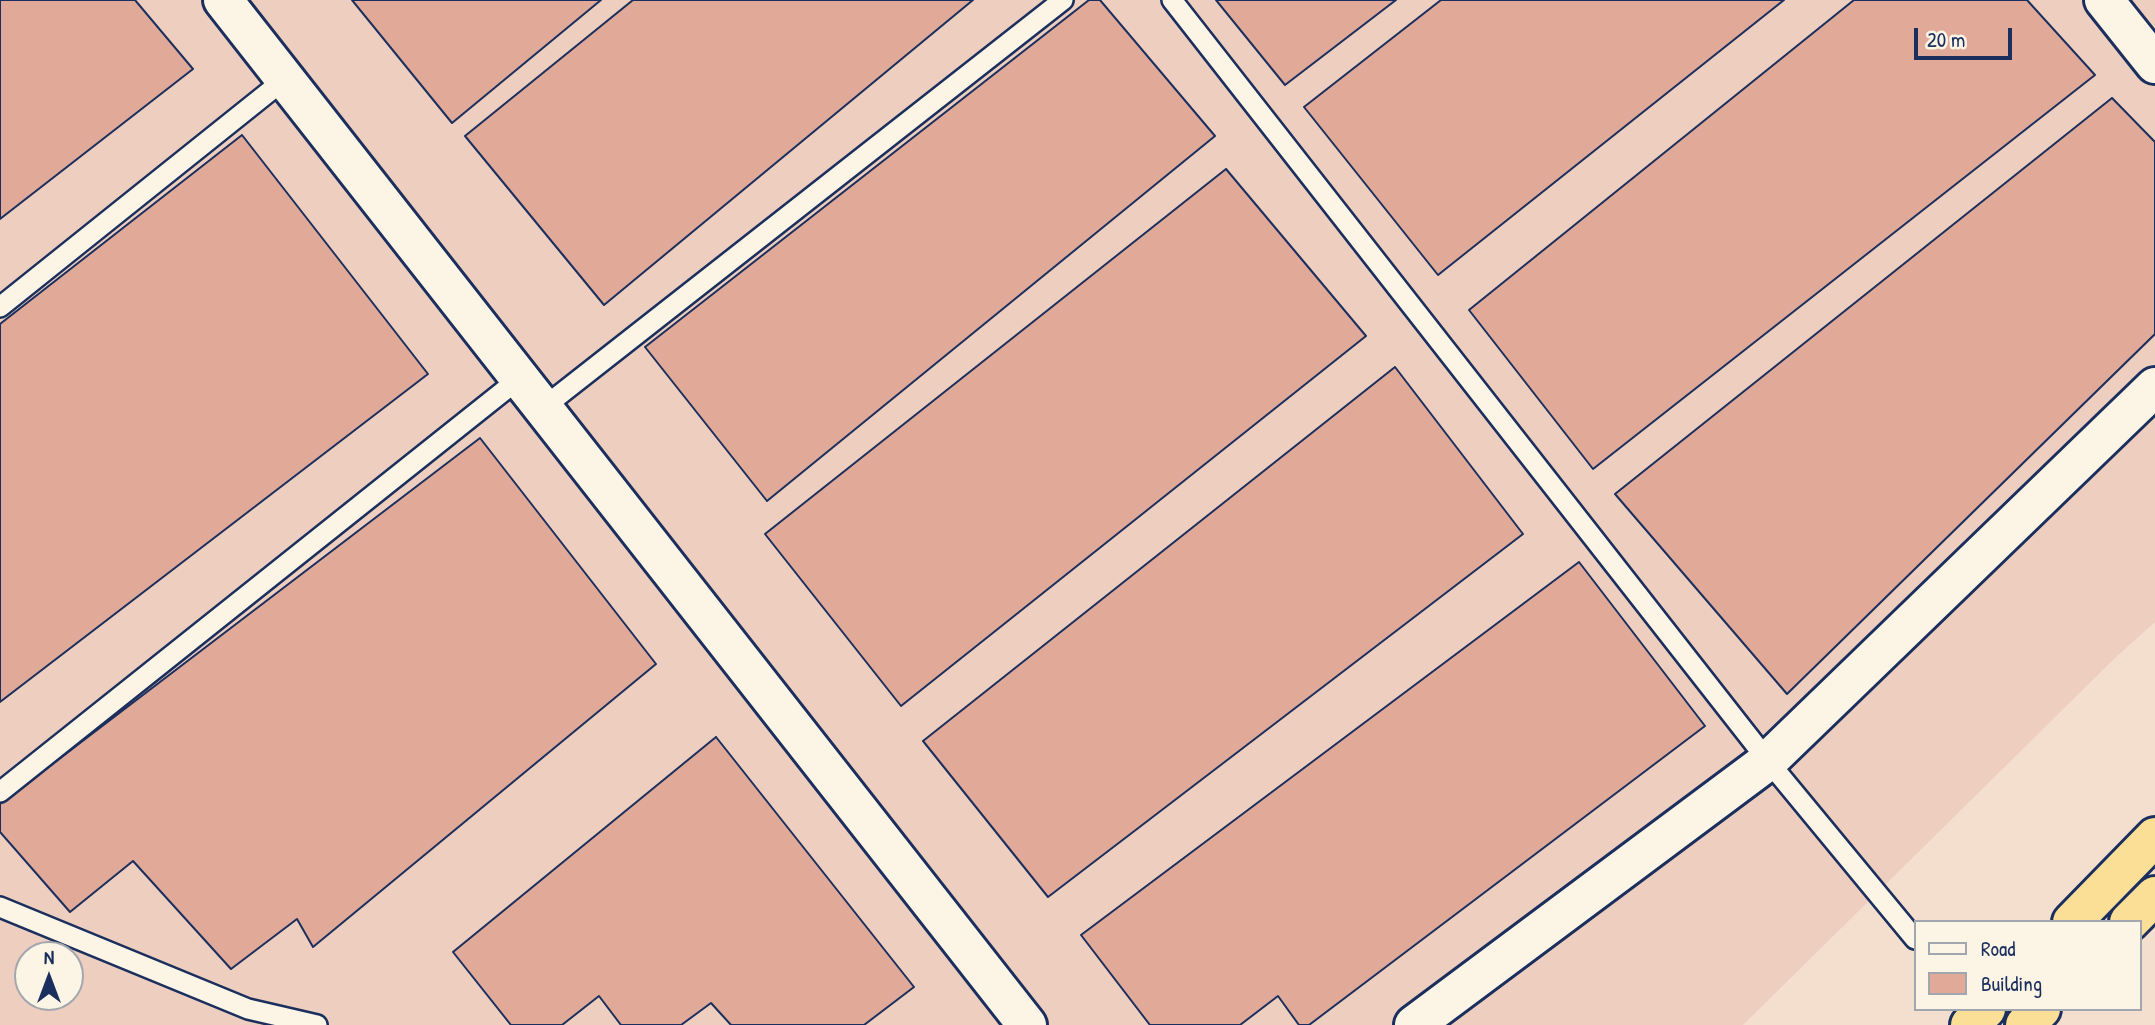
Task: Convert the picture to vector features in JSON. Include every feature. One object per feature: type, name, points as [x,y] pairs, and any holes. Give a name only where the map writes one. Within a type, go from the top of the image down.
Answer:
[{"type":"highway","points":[[2073,920],[2155,836]]},
{"type":"highway","points":[[2131,920],[2155,896]]},
{"type":"highway","points":[[2025,1025],[2039,1011]]},
{"type":"street","points":[[223,0],[1027,1025]]},
{"type":"street","points":[[2104,0],[2155,64]]},
{"type":"street","points":[[1414,1025],[1768,761],[2155,387]]},
{"type":"lane","points":[[544,407],[1063,0]]},
{"type":"lane","points":[[1172,0],[1768,761],[1913,937]]},
{"type":"lane","points":[[0,307],[285,79]]},
{"type":"lane","points":[[0,792],[520,377]]},
{"type":"lane","points":[[0,906],[248,1009],[317,1025]]},
{"type":"shaded area","points":[[0,0],[2155,0],[2155,622],[2116,657],[1743,1025],[0,1025]]},
{"type":"building","points":[[0,0],[135,0],[193,69],[0,219]]},
{"type":"building","points":[[352,0],[601,0],[452,123]]},
{"type":"building","points":[[633,0],[973,0],[604,305],[465,136]]},
{"type":"building","points":[[1089,0],[1100,0],[1215,136],[767,501],[645,347]]},
{"type":"building","points":[[1216,0],[1396,0],[1285,85]]},
{"type":"building","points":[[1441,0],[1784,0],[1438,275],[1304,107]]},
{"type":"building","points":[[1854,0],[2027,0],[2095,75],[1593,469],[1469,310]]},
{"type":"building","points":[[2112,98],[2155,142],[2155,334],[1787,694],[1615,494]]},
{"type":"building","points":[[242,135],[428,374],[0,702],[0,324]]},
{"type":"building","points":[[1226,169],[1366,336],[901,706],[765,534]]},
{"type":"building","points":[[1395,367],[1523,534],[1048,897],[923,741]]},
{"type":"building","points":[[480,438],[656,664],[313,947],[297,919],[231,969],[133,861],[70,912],[0,832],[0,804]]},
{"type":"building","points":[[1579,562],[1705,726],[1309,1025],[1299,1025],[1278,996],[1240,1025],[1150,1025],[1081,935]]},
{"type":"building","points":[[716,737],[914,987],[864,1025],[731,1025],[711,1003],[681,1025],[621,1025],[599,996],[562,1025],[511,1025],[453,952]]}]
